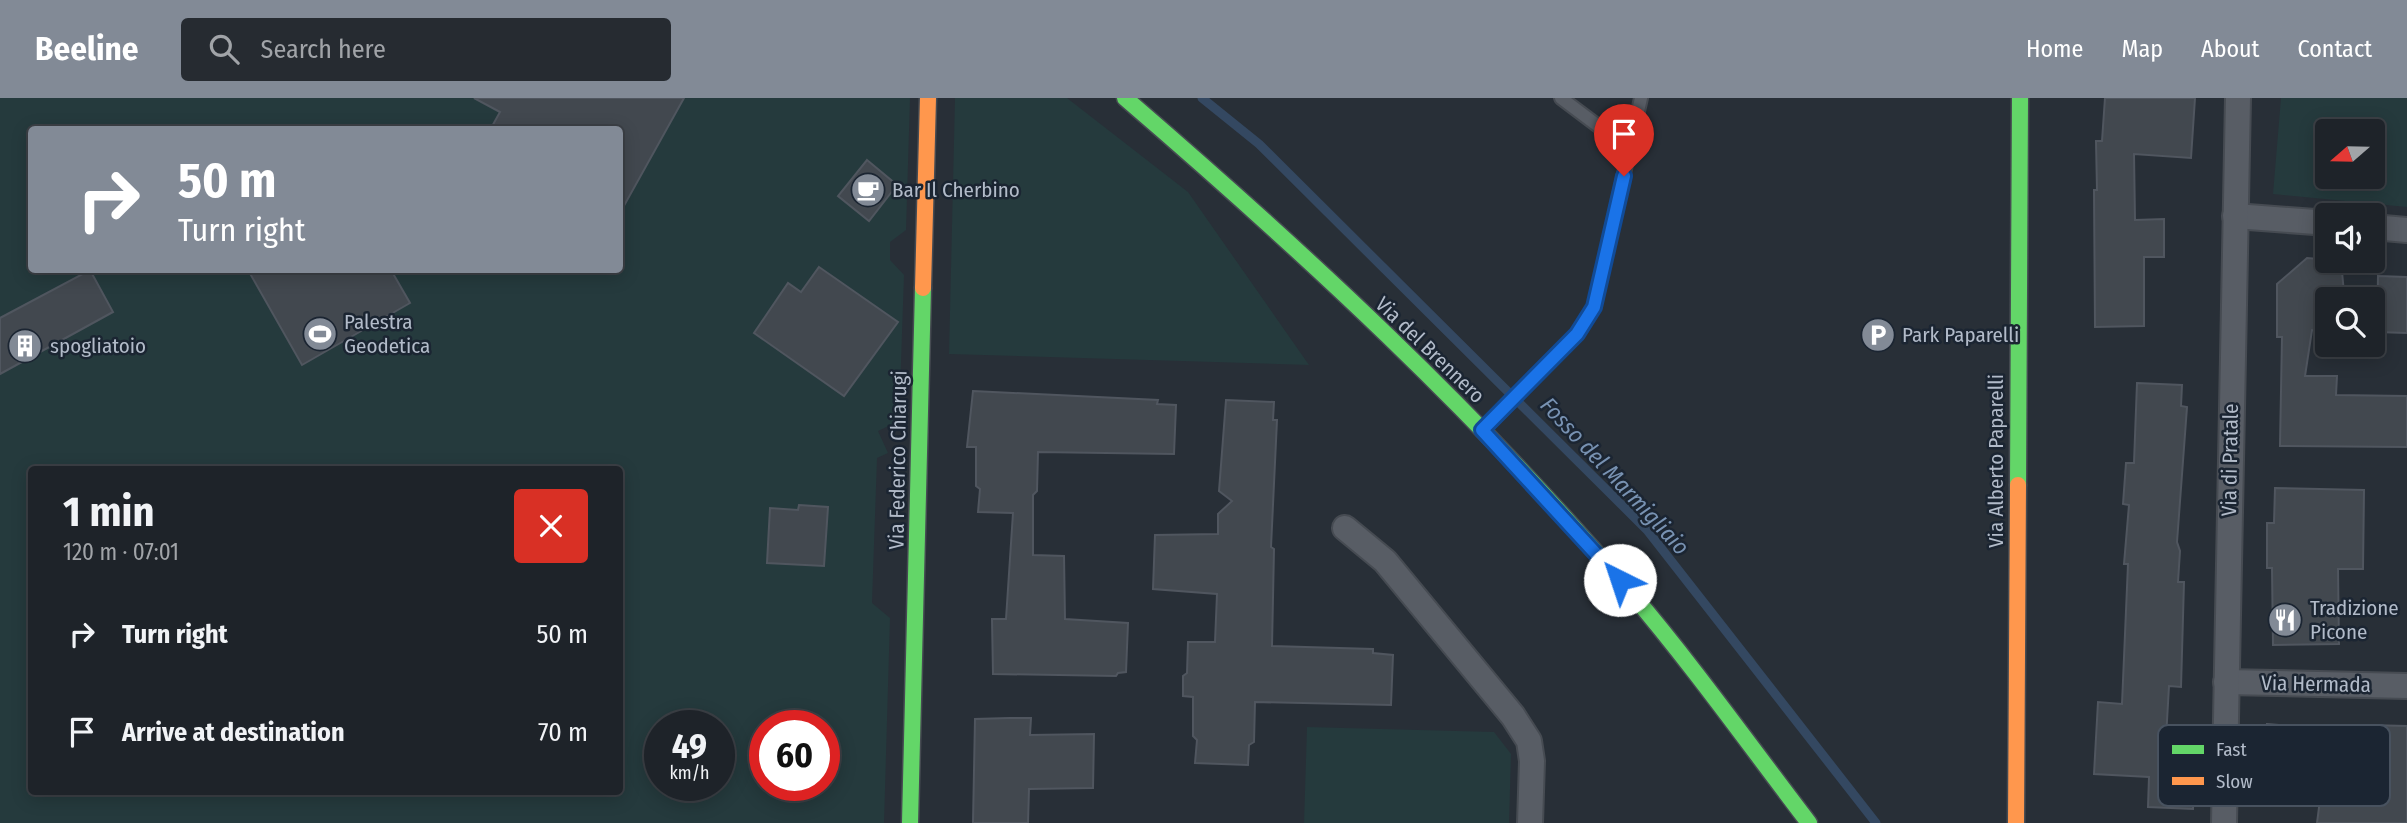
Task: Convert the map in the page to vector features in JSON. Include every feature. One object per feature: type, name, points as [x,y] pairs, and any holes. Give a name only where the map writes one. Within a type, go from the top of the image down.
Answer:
[{"type":"main road","name":"Via Federico Chiarugi","points":[[910,823],[928,98]]},
{"type":"main road","name":"Via del Brennero","points":[[1125,98],[1230,187],[1482,430],[1605,562],[1650,616],[1808,823]]},
{"type":"main road","name":"Via Alberto Paparelli","points":[[2016,823],[2020,98]]},
{"type":"street","name":"Via di Pratale","points":[[2225,725],[2238,98]]},
{"type":"street","points":[[2235,216],[2315,222]]},
{"type":"street","points":[[2385,228],[2407,230]]},
{"type":"street","points":[[1345,527],[1385,561],[1513,716],[1529,741],[1532,761],[1530,823]]},
{"type":"street","name":"Via Hermada","points":[[2226,682],[2407,686]]},
{"type":"lane","points":[[1561,98],[1630,150]]},
{"type":"lane","points":[[1482,430],[1577,334],[1594,307],[1641,98]]},
{"type":"green space","points":[[0,98],[910,98],[906,230],[890,242],[890,260],[904,275],[899,421],[878,431],[888,453],[877,458],[872,603],[890,618],[884,823],[0,823]]},
{"type":"green space","points":[[955,98],[1067,98],[1188,192],[1309,365],[949,354]]},
{"type":"green space","points":[[2281,98],[2407,98],[2407,207],[2273,194]]},
{"type":"green space","points":[[1307,727],[1494,732],[1511,754],[1509,823],[1304,823]]},
{"type":"building","points":[[474,98],[684,98],[623,208],[623,126],[492,126],[500,112]]},
{"type":"building","points":[[2105,98],[2195,98],[2191,158],[2134,154],[2135,220],[2164,219],[2164,257],[2144,257],[2144,326],[2095,327],[2096,141],[2102,141]]},
{"type":"building","name":"Bar Il Cherbino","points":[[867,160],[897,185],[869,221],[838,196]]},
{"type":"building","points":[[2307,258],[2315,259],[2315,273],[2342,273],[2343,287],[2315,287],[2315,330],[2312,330],[2305,376],[2337,376],[2336,395],[2407,396],[2407,447],[2280,446],[2282,337],[2277,337],[2277,284]]},
{"type":"building","points":[[819,267],[898,322],[844,396],[754,333],[788,283],[801,292]]},
{"type":"building","name":"spogliatoio","points":[[84,273],[92,273],[113,312],[0,374],[0,318]]},
{"type":"building","name":"Palestra Geodetica","points":[[250,273],[393,273],[410,303],[302,365]]},
{"type":"building","points":[[2378,276],[2407,277],[2407,333],[2385,332],[2385,287],[2378,287]]},
{"type":"building","points":[[2137,383],[2182,385],[2181,406],[2187,407],[2177,542],[2180,551],[2178,582],[2184,582],[2181,687],[2169,686],[2167,725],[2158,725],[2158,806],[2193,806],[2193,809],[2148,807],[2149,777],[2094,774],[2098,702],[2122,704],[2128,564],[2124,564],[2129,505],[2123,504],[2126,463],[2134,463]]},
{"type":"building","points":[[973,391],[1158,400],[1157,404],[1176,405],[1174,454],[1038,452],[1037,491],[1033,495],[1033,555],[1064,556],[1065,619],[1128,623],[1126,672],[1116,676],[993,674],[992,619],[1006,619],[1013,513],[978,512],[980,489],[976,486],[976,447],[967,447]]},
{"type":"building","points":[[1226,400],[1274,402],[1273,420],[1277,420],[1271,547],[1274,549],[1272,646],[1373,649],[1373,653],[1393,655],[1391,705],[1255,702],[1254,742],[1249,745],[1248,765],[1195,763],[1197,740],[1193,736],[1193,697],[1183,696],[1183,676],[1187,673],[1188,642],[1215,642],[1217,594],[1153,589],[1155,535],[1218,534],[1218,514],[1232,501],[1219,491]]},
{"type":"building","points":[[2275,488],[2364,490],[2363,569],[2338,569],[2339,644],[2273,645],[2272,568],[2267,568],[2267,523],[2274,523]]},
{"type":"building","points":[[799,505],[828,507],[824,566],[767,563],[770,508],[798,510]]},
{"type":"building","points":[[1031,718],[1030,735],[1094,734],[1093,788],[1029,789],[1028,823],[973,823],[975,719]]},
{"type":"building","points":[[2390,726],[2407,726],[2407,823],[2317,823],[2319,806],[2390,806]]},
{"type":"waterway","name":"Fosso del Marmigliaio","points":[[1202,98],[1259,144],[1647,530],[1876,823]]},
{"type":"traffic: fast","points":[[1125,98],[1323,275],[1513,461],[1654,621],[1809,823]]},
{"type":"traffic: fast","points":[[2018,485],[2020,98]]},
{"type":"traffic: fast","points":[[910,823],[923,288]]},
{"type":"traffic: slow","points":[[923,288],[928,98]]},
{"type":"traffic: slow","points":[[2016,823],[2018,485]]},
{"type":"place","name":"Bar Il Cherbino","points":[[868,190]]},
{"type":"place","name":"Palestra Geodetica","points":[[320,334]]},
{"type":"place","name":"Park Paparelli","points":[[1878,335]]},
{"type":"place","name":"spogliatoio","points":[[25,346]]},
{"type":"place","name":"Tradizione Picone","points":[[2285,620]]},
{"type":"route","points":[[1620,580],[1482,430],[1577,334],[1594,307],[1624,176]]}]
